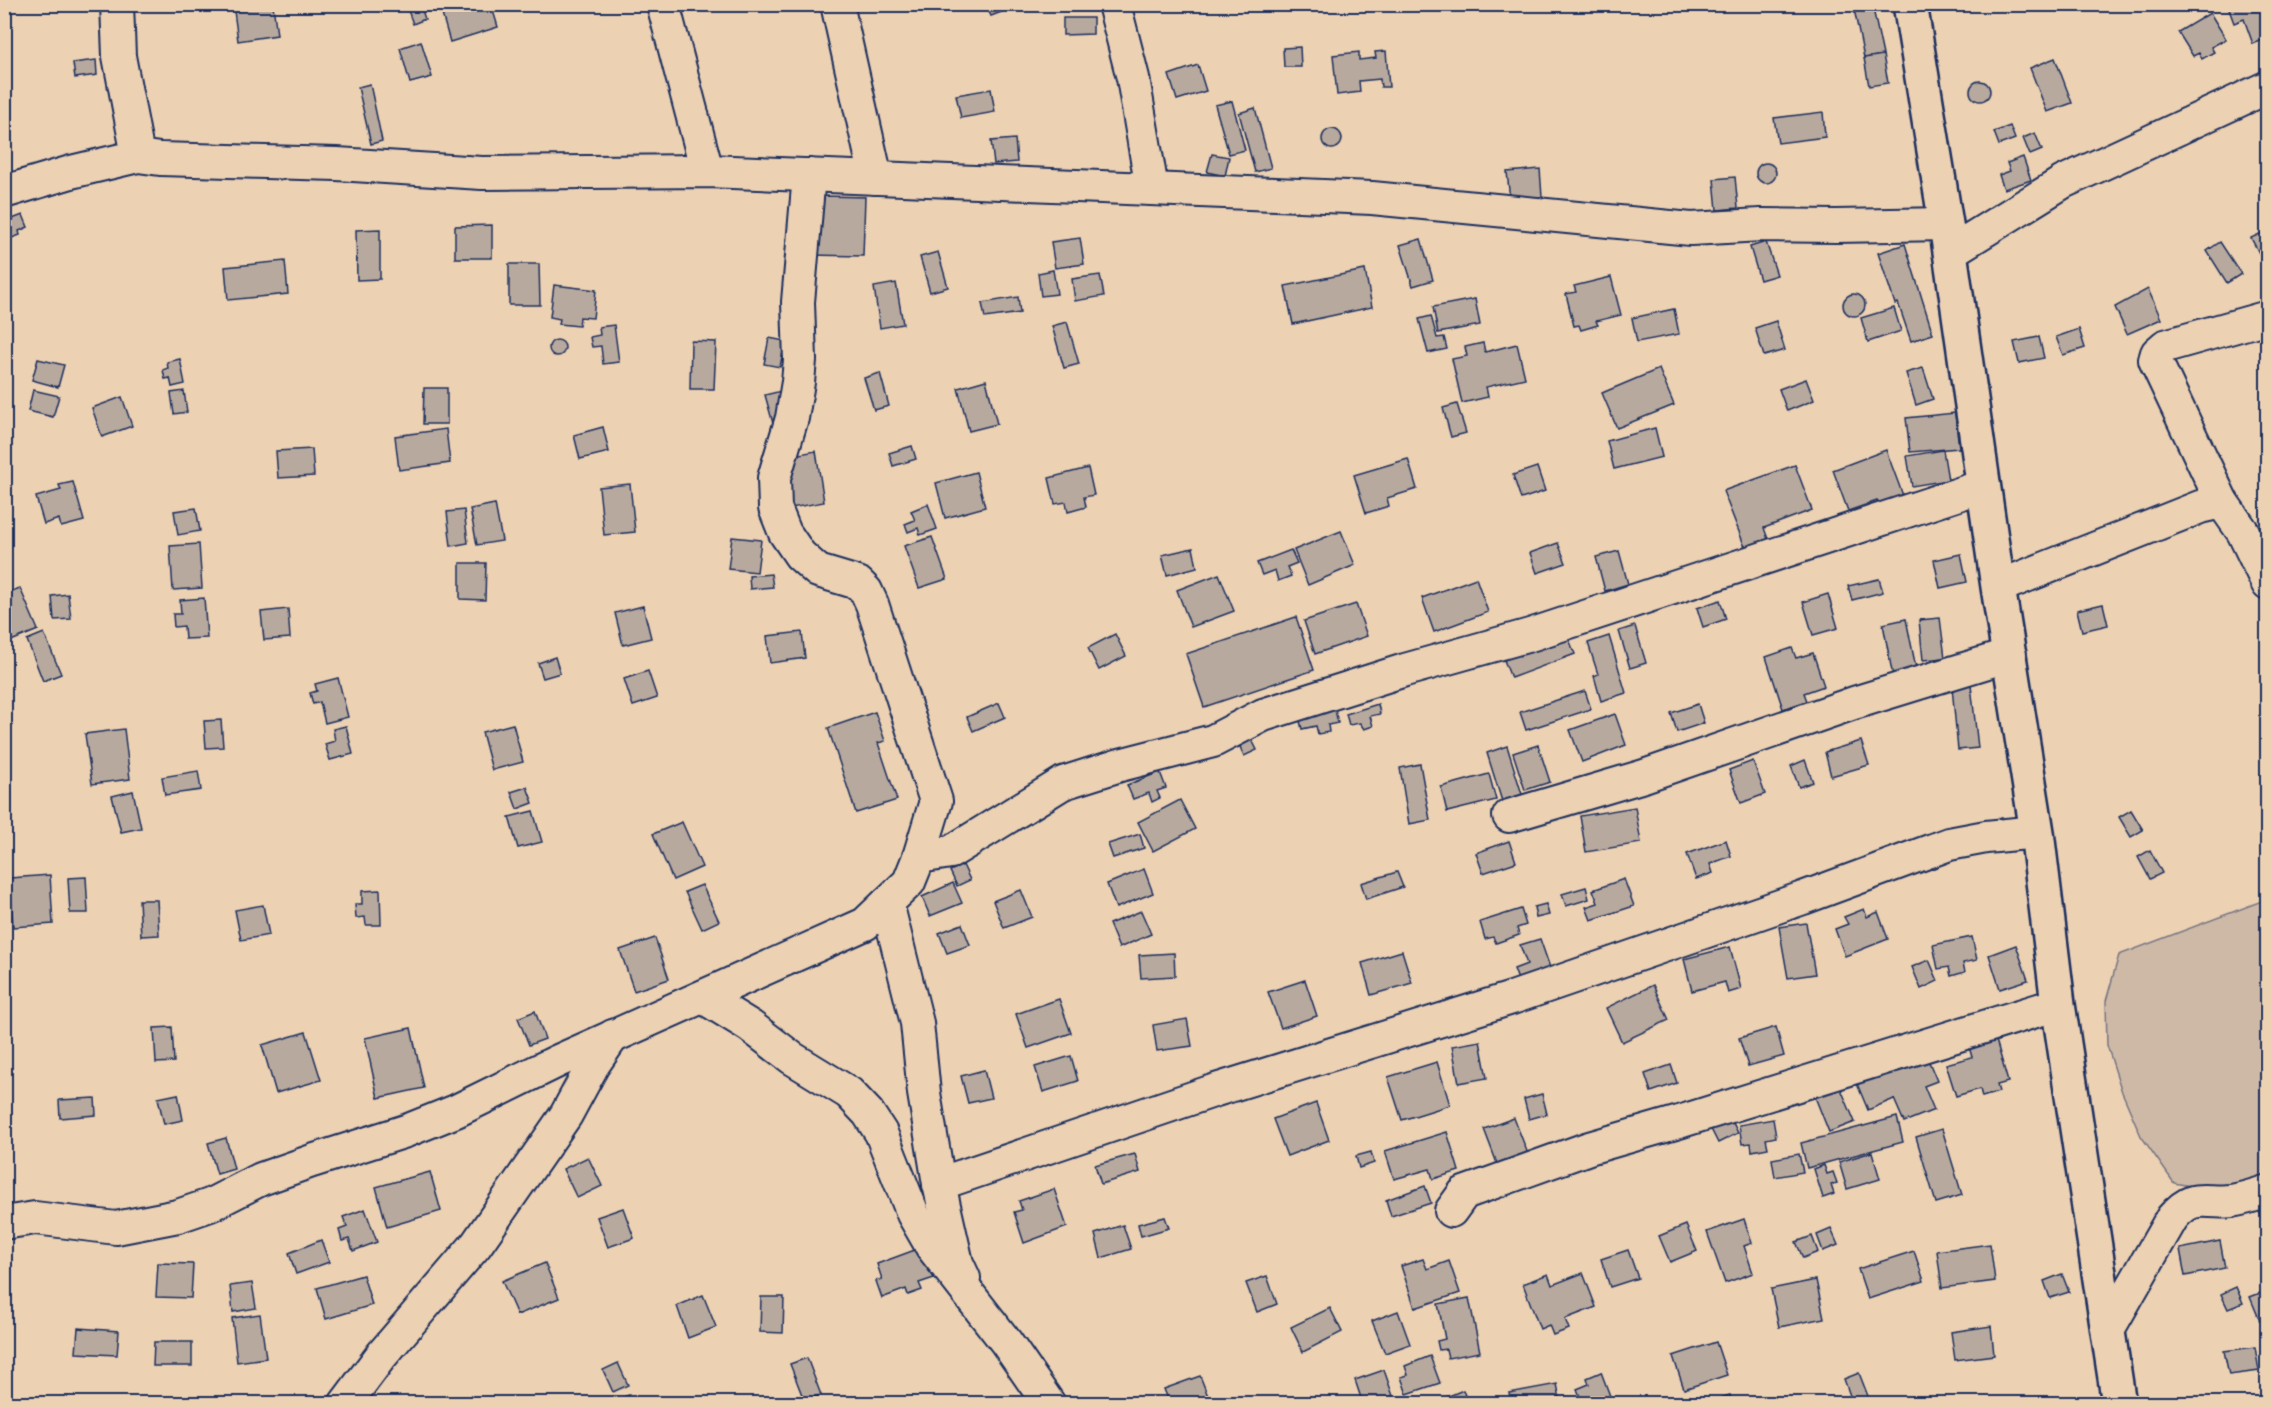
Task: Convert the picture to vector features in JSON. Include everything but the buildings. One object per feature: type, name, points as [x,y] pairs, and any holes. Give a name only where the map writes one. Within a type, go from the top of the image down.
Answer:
[{"type":"street","points":[[117,4],[119,56],[138,156]]},
{"type":"street","points":[[663,4],[707,171]]},
{"type":"street","points":[[837,4],[876,178]]},
{"type":"street","points":[[1114,4],[1133,78],[1152,189]]},
{"type":"street","points":[[1910,4],[1948,238],[1998,587],[2037,832],[2058,1004],[2119,1404]]},
{"type":"street","points":[[4,192],[71,172],[138,156],[160,159],[336,164],[482,173],[707,171],[1372,198],[1691,229],[1761,225],[1836,226],[1948,238],[2268,87]]},
{"type":"street","points":[[4,1222],[35,1218],[117,1228],[178,1216],[282,1172],[406,1131],[456,1111],[558,1061],[865,924],[909,882],[936,801],[873,604],[866,591],[858,583],[818,571],[800,555],[785,533],[775,508],[774,478],[792,418],[798,382],[800,360],[798,302],[809,175]]},
{"type":"street","points":[[2268,317],[2165,346],[2157,353],[2155,360],[2222,502],[2243,532],[2268,584]]},
{"type":"street","points":[[919,856],[951,852],[1063,783],[1120,765],[1214,741],[1263,715],[1405,670],[1530,635],[1983,486]]},
{"type":"street","points":[[1998,587],[2200,507],[2222,502]]},
{"type":"street","points":[[1509,816],[1644,776],[1854,703],[2010,655]]},
{"type":"street","points":[[939,1184],[1216,1090],[1512,998],[1803,898],[1949,844],[1986,837],[2037,832]]},
{"type":"street","points":[[887,903],[917,1023],[924,1093],[939,1184],[957,1263],[974,1300]]},
{"type":"street","points":[[703,997],[750,1026],[792,1058],[849,1094],[868,1113],[881,1133],[913,1214],[932,1247],[974,1300],[1049,1404]]},
{"type":"street","points":[[1451,1211],[1464,1193],[1589,1148],[2058,1004]]},
{"type":"street","points":[[345,1404],[381,1356],[476,1245],[566,1115],[593,1065],[614,1036]]},
{"type":"street","points":[[2109,1328],[2172,1218],[2182,1206],[2200,1200],[2233,1201],[2268,1191]]},
{"type":"shaded area","points":[[2267,899],[2267,1177],[2242,1185],[2221,1188],[2174,1183],[2141,1136],[2122,1092],[2107,1045],[2106,1001],[2119,955]]}]
